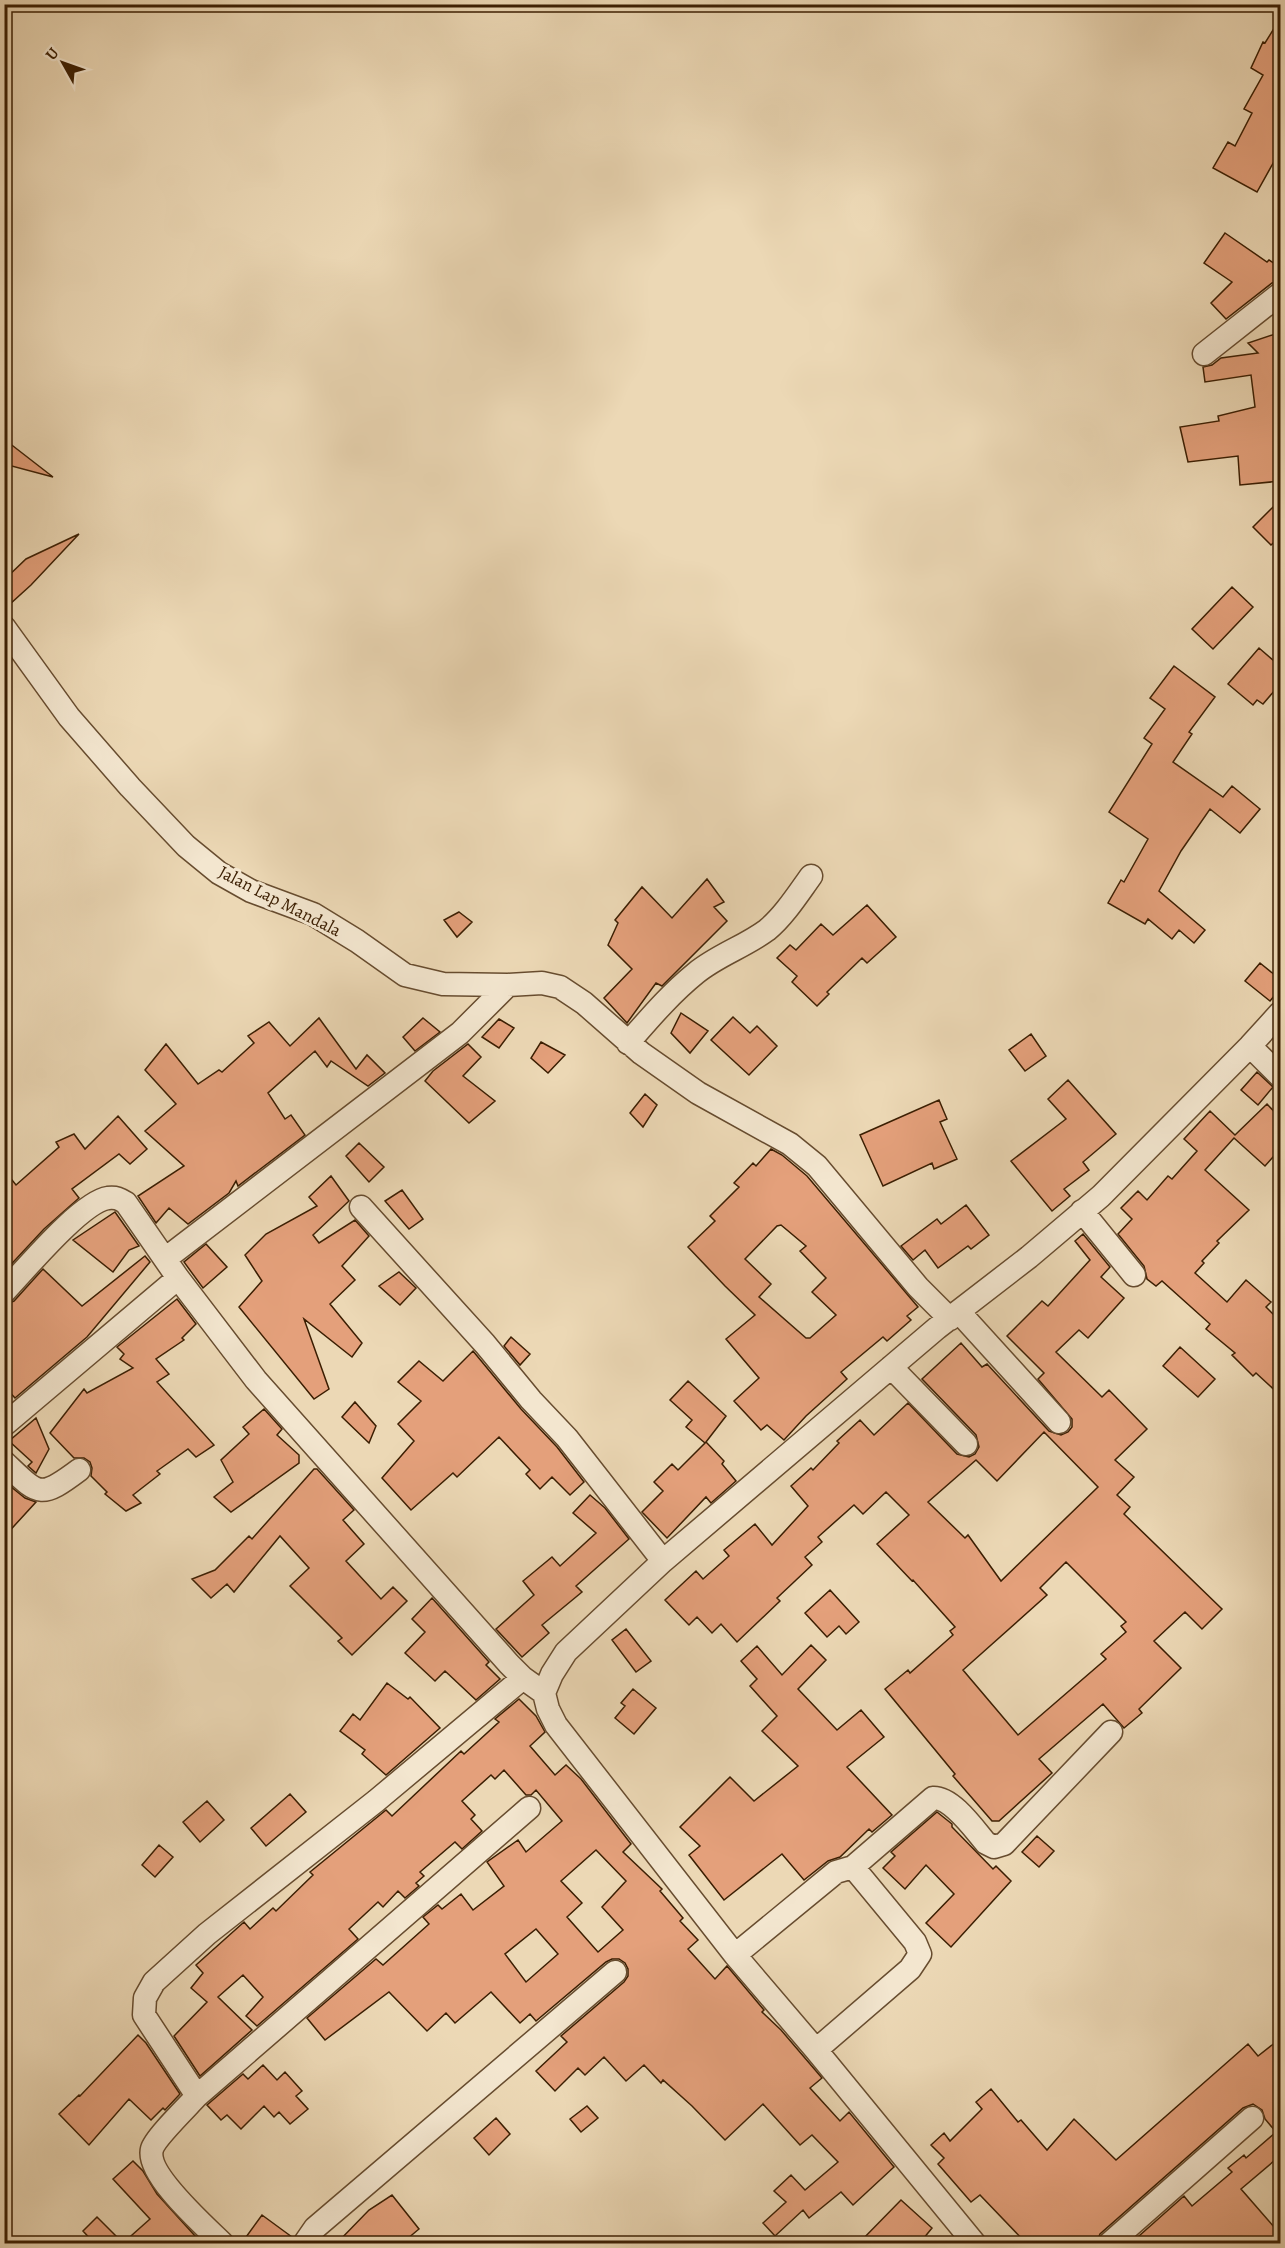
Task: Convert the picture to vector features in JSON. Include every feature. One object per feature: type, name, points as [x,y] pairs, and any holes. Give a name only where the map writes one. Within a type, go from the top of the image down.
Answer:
[{"type":"street","points":[[1204,354],[1281,294]]},
{"type":"street","name":"Jalan Lap Mandala","points":[[4,627],[69,717],[122,778],[186,846],[219,873],[251,891],[313,914],[357,941],[405,975],[443,984],[542,983],[560,987],[584,1003],[628,1043],[698,1093],[790,1144],[817,1166],[918,1287],[954,1316],[1059,1422]]},
{"type":"street","points":[[628,1043],[667,999],[696,973],[768,929],[812,876]]},
{"type":"street","points":[[165,1259],[460,1033],[508,985]]},
{"type":"street","points":[[975,2244],[735,1954],[556,1725],[548,1709],[544,1693],[552,1674],[566,1652],[663,1561],[891,1366],[1029,1257],[1101,1196],[1281,1013]]},
{"type":"street","points":[[1250,1046],[1281,1076]]},
{"type":"street","points":[[4,1292],[67,1226],[92,1205],[107,1198],[118,1198],[126,1203],[178,1278],[256,1380],[523,1678],[544,1693]]},
{"type":"street","points":[[361,1207],[567,1438],[663,1561]]},
{"type":"street","points":[[1082,1211],[1134,1275]]},
{"type":"street","points":[[4,1425],[178,1278]]},
{"type":"street","points":[[891,1366],[966,1444]]},
{"type":"street","points":[[4,1462],[36,1491],[45,1492],[59,1485],[78,1470]]},
{"type":"street","points":[[197,2096],[144,2015],[145,1998],[154,1982],[207,1934],[376,1801],[523,1678]]},
{"type":"street","points":[[735,1954],[836,1872],[853,1867],[933,1798],[940,1798],[952,1805],[986,1843],[994,1846],[1004,1844],[1111,1732]]},
{"type":"street","points":[[224,2244],[159,2177],[151,2160],[152,2148],[197,2096],[529,1808]]},
{"type":"street","points":[[816,2050],[910,1969],[920,1954],[915,1942],[853,1867]]},
{"type":"street","points":[[304,2244],[315,2228],[615,1972]]},
{"type":"street","points":[[1109,2244],[1252,2118]]},
{"type":"building","points":[[1281,17],[1281,161],[1276,158],[1257,192],[1213,168],[1228,142],[1235,146],[1252,113],[1244,109],[1263,75],[1251,68],[1263,42],[1265,43]]},
{"type":"building","points":[[1225,233],[1267,262],[1269,260],[1281,268],[1281,281],[1272,283],[1226,319],[1211,303],[1232,282],[1204,263]]},
{"type":"building","points":[[1281,332],[1281,481],[1240,485],[1238,456],[1188,462],[1180,427],[1219,421],[1218,416],[1255,407],[1251,375],[1205,382],[1203,367],[1212,365],[1221,358],[1258,353],[1248,343]]},
{"type":"building","points":[[4,439],[53,477],[4,464]]},
{"type":"building","points":[[1281,499],[1281,536],[1271,545],[1253,527]]},
{"type":"building","points":[[79,534],[10,604],[4,593],[4,580],[26,559]]},
{"type":"building","points":[[1232,587],[1253,607],[1213,649],[1192,629]]},
{"type":"building","points":[[1259,648],[1281,667],[1281,683],[1263,704],[1257,700],[1253,705],[1228,684]]},
{"type":"building","points":[[1174,666],[1215,697],[1189,732],[1192,734],[1173,762],[1223,797],[1232,786],[1260,809],[1240,833],[1210,809],[1181,851],[1159,891],[1205,930],[1194,943],[1179,930],[1172,939],[1148,919],[1145,924],[1108,903],[1121,880],[1124,882],[1148,839],[1109,812],[1152,744],[1144,738],[1165,709],[1150,698]]},
{"type":"building","points":[[707,879],[724,902],[714,907],[727,921],[662,986],[656,983],[627,1023],[604,998],[632,969],[608,945],[618,923],[615,920],[642,887],[672,918]]},
{"type":"building","points":[[867,905],[896,937],[867,963],[862,958],[827,992],[829,994],[817,1006],[792,982],[797,976],[777,958],[790,945],[796,950],[821,924],[833,935]]},
{"type":"building","points":[[459,912],[472,922],[457,937],[444,920]]},
{"type":"building","points":[[1260,963],[1281,980],[1281,988],[1270,1001],[1245,981]]},
{"type":"building","points":[[681,1013],[708,1031],[690,1053],[671,1033]]},
{"type":"building","points":[[733,1017],[750,1033],[757,1026],[777,1046],[749,1075],[711,1040]]},
{"type":"building","points":[[319,1018],[356,1069],[367,1055],[385,1073],[368,1086],[331,1061],[327,1067],[315,1051],[268,1093],[285,1119],[291,1115],[305,1135],[238,1186],[236,1181],[229,1193],[188,1224],[169,1208],[156,1223],[138,1196],[184,1166],[145,1131],[176,1104],[145,1070],[166,1044],[198,1084],[219,1070],[222,1072],[254,1043],[248,1036],[269,1022],[290,1046]]},
{"type":"building","points":[[423,1018],[440,1032],[415,1051],[403,1037]]},
{"type":"building","points":[[499,1019],[514,1028],[499,1048],[482,1037]]},
{"type":"building","points":[[1031,1034],[1046,1056],[1025,1071],[1009,1050]]},
{"type":"building","points":[[541,1042],[565,1055],[548,1073],[531,1058]]},
{"type":"building","points":[[468,1044],[481,1057],[463,1076],[495,1101],[469,1123],[425,1081],[433,1071]]},
{"type":"building","points":[[1257,1072],[1273,1087],[1258,1105],[1241,1090]]},
{"type":"building","points":[[1068,1080],[1116,1134],[1083,1162],[1089,1170],[1064,1189],[1070,1196],[1052,1211],[1011,1161],[1066,1119],[1048,1099]]},
{"type":"building","points":[[645,1094],[657,1105],[643,1127],[630,1113]]},
{"type":"building","points":[[939,1100],[947,1119],[940,1122],[957,1159],[934,1169],[932,1163],[883,1186],[860,1135]]},
{"type":"building","points":[[1267,1104],[1281,1119],[1281,1148],[1265,1166],[1234,1138],[1205,1170],[1249,1210],[1217,1241],[1219,1243],[1202,1261],[1204,1263],[1195,1273],[1227,1302],[1246,1280],[1271,1302],[1266,1307],[1281,1322],[1281,1396],[1256,1373],[1253,1376],[1232,1355],[1235,1353],[1206,1329],[1210,1324],[1162,1281],[1156,1286],[1147,1279],[1144,1266],[1118,1234],[1132,1219],[1121,1208],[1138,1191],[1147,1200],[1168,1176],[1172,1179],[1197,1151],[1184,1139],[1210,1111],[1235,1135]]},
{"type":"building","points":[[118,1116],[147,1149],[130,1164],[119,1154],[72,1189],[79,1198],[44,1229],[4,1272],[4,1170],[16,1185],[59,1147],[56,1142],[74,1134],[85,1149]]},
{"type":"building","points":[[359,1143],[384,1167],[369,1182],[346,1156]]},
{"type":"building","points":[[771,1149],[782,1155],[807,1176],[918,1307],[907,1316],[911,1320],[887,1341],[883,1337],[841,1372],[847,1379],[806,1416],[784,1440],[767,1425],[761,1430],[734,1401],[759,1378],[726,1339],[755,1315],[688,1247],[715,1221],[710,1216],[739,1187],[734,1183],[753,1163],[756,1166]],"holes":[[[781,1225],[806,1246],[800,1251],[826,1278],[812,1292],[836,1315],[810,1338],[806,1338],[759,1297],[771,1284],[745,1259],[777,1226]]]},
{"type":"building","points":[[331,1176],[349,1201],[313,1235],[319,1243],[355,1220],[369,1236],[342,1266],[355,1280],[330,1304],[362,1343],[352,1357],[304,1319],[329,1389],[314,1399],[239,1307],[262,1281],[245,1255],[266,1234],[317,1206],[309,1197]]},
{"type":"building","points":[[402,1190],[423,1219],[409,1229],[385,1201]]},
{"type":"building","points":[[966,1205],[989,1235],[971,1249],[968,1246],[938,1268],[925,1250],[913,1260],[901,1246],[937,1219],[941,1224]]},
{"type":"building","points":[[115,1212],[139,1246],[129,1250],[113,1272],[73,1240]]},
{"type":"building","points":[[1083,1234],[1110,1267],[1101,1277],[1124,1298],[1088,1338],[1079,1330],[1056,1352],[1102,1397],[1109,1390],[1147,1429],[1115,1460],[1134,1477],[1117,1495],[1130,1507],[1124,1514],[1222,1609],[1202,1629],[1185,1612],[1154,1641],[1181,1668],[1139,1709],[1142,1713],[1124,1728],[1103,1704],[1039,1759],[1052,1773],[999,1821],[992,1821],[953,1776],[955,1774],[885,1689],[908,1670],[910,1673],[953,1635],[950,1631],[955,1627],[877,1544],[909,1515],[886,1492],[863,1514],[854,1505],[818,1537],[822,1542],[805,1557],[812,1565],[777,1598],[780,1601],[737,1642],[721,1624],[712,1633],[697,1617],[689,1625],[665,1600],[696,1571],[703,1579],[729,1556],[724,1550],[755,1524],[772,1545],[808,1506],[791,1486],[811,1468],[813,1470],[839,1443],[837,1441],[860,1420],[874,1435],[908,1403],[957,1454],[969,1457],[975,1454],[979,1447],[976,1435],[922,1379],[961,1343],[982,1367],[987,1364],[1049,1431],[1061,1435],[1068,1432],[1072,1427],[1072,1419],[1038,1379],[1044,1373],[1007,1336],[1042,1301],[1048,1306],[1090,1260],[1075,1241]],"holes":[[[1044,1432],[1098,1487],[1001,1581],[968,1535],[965,1538],[928,1502],[976,1460],[997,1481]],[[1066,1562],[1126,1622],[1121,1626],[1126,1632],[1101,1654],[1106,1659],[1018,1735],[963,1670],[1047,1595],[1040,1588]]]},
{"type":"building","points":[[206,1244],[227,1267],[203,1288],[184,1262]]},
{"type":"building","points":[[145,1256],[150,1262],[87,1337],[15,1398],[4,1386],[4,1305],[14,1301],[43,1269],[82,1306]]},
{"type":"building","points":[[399,1272],[416,1288],[400,1305],[379,1286]]},
{"type":"building","points":[[177,1299],[196,1324],[182,1338],[184,1340],[156,1359],[169,1374],[157,1382],[214,1445],[196,1457],[188,1449],[157,1471],[160,1474],[133,1495],[141,1503],[126,1511],[105,1494],[107,1492],[91,1476],[90,1462],[84,1458],[74,1458],[50,1433],[84,1389],[87,1393],[133,1368],[120,1359],[124,1354],[117,1347]]},
{"type":"building","points":[[511,1337],[530,1354],[520,1365],[504,1346]]},
{"type":"building","points":[[1180,1347],[1215,1379],[1198,1397],[1163,1366]]},
{"type":"building","points":[[473,1351],[521,1409],[557,1447],[584,1482],[570,1495],[552,1477],[540,1489],[526,1474],[530,1470],[499,1437],[457,1477],[453,1473],[411,1510],[382,1478],[414,1441],[398,1424],[421,1401],[398,1382],[419,1361],[443,1381]]},
{"type":"building","points":[[688,1381],[726,1416],[706,1442],[724,1461],[722,1464],[736,1481],[711,1503],[706,1497],[667,1538],[642,1512],[663,1491],[654,1482],[672,1464],[678,1470],[705,1443],[686,1427],[692,1420],[670,1400]]},
{"type":"building","points":[[355,1402],[376,1426],[369,1443],[342,1417]]},
{"type":"building","points":[[264,1409],[282,1429],[277,1435],[299,1455],[299,1463],[231,1512],[214,1497],[233,1482],[221,1460],[249,1434],[243,1427]]},
{"type":"building","points":[[36,1418],[49,1449],[36,1473],[28,1466],[32,1462],[9,1441]]},
{"type":"building","points":[[314,1469],[317,1469],[354,1510],[343,1520],[364,1544],[346,1561],[381,1599],[393,1587],[407,1601],[352,1655],[338,1641],[342,1638],[290,1586],[309,1568],[280,1536],[234,1592],[227,1584],[211,1598],[192,1579],[215,1570],[249,1536],[252,1539]]},
{"type":"building","points":[[10,1486],[25,1498],[36,1502],[4,1537],[4,1492]]},
{"type":"building","points":[[590,1495],[605,1508],[629,1539],[576,1586],[582,1592],[542,1625],[549,1633],[522,1657],[496,1629],[534,1595],[523,1581],[552,1557],[560,1566],[596,1533],[573,1513]]},
{"type":"building","points":[[830,1590],[859,1622],[846,1634],[839,1626],[827,1637],[805,1613]]},
{"type":"building","points":[[432,1598],[489,1662],[486,1665],[500,1679],[476,1700],[445,1671],[435,1681],[405,1653],[425,1632],[412,1619]]},
{"type":"building","points":[[626,1629],[651,1661],[636,1672],[612,1640]]},
{"type":"building","points":[[811,1645],[826,1660],[798,1689],[837,1730],[861,1710],[884,1737],[847,1767],[892,1815],[872,1832],[869,1829],[840,1857],[828,1861],[804,1880],[782,1854],[724,1900],[689,1855],[700,1846],[680,1827],[730,1777],[754,1801],[798,1766],[762,1731],[777,1716],[750,1686],[757,1679],[741,1661],[757,1646],[782,1675]]},
{"type":"building","points":[[387,1683],[408,1699],[410,1697],[440,1728],[386,1775],[362,1754],[365,1750],[340,1731],[353,1714],[360,1720]]},
{"type":"building","points":[[633,1689],[656,1708],[634,1734],[615,1718],[625,1706],[621,1703]]},
{"type":"building","points":[[519,1699],[536,1716],[545,1732],[530,1746],[555,1775],[566,1765],[581,1779],[631,1844],[623,1852],[662,1889],[660,1891],[683,1918],[680,1921],[698,1940],[688,1949],[715,1979],[727,1966],[764,2010],[762,2012],[781,2030],[822,2078],[810,2088],[840,2121],[849,2112],[894,2167],[853,2205],[841,2192],[809,2218],[803,2210],[775,2236],[763,2223],[786,2202],[774,2191],[791,2175],[805,2190],[838,2162],[812,2135],[800,2145],[763,2104],[725,2140],[692,2106],[663,2080],[661,2083],[644,2065],[626,2081],[604,2057],[585,2075],[578,2068],[555,2091],[536,2071],[567,2042],[561,2036],[624,1982],[628,1976],[628,1969],[619,1959],[606,1962],[536,2021],[530,2014],[520,2023],[491,1992],[455,2023],[446,2013],[427,2031],[389,1992],[325,2040],[307,2018],[376,1959],[383,1965],[429,1924],[423,1917],[438,1905],[442,1909],[461,1894],[473,1910],[504,1886],[487,1862],[518,1840],[526,1852],[562,1821],[536,1790],[531,1795],[526,1795],[504,1770],[495,1779],[491,1775],[462,1801],[475,1815],[471,1819],[482,1831],[462,1849],[455,1842],[420,1872],[424,1876],[416,1883],[419,1886],[405,1898],[398,1891],[383,1907],[378,1902],[349,1929],[358,1939],[257,2026],[246,2016],[263,1997],[243,1975],[218,1997],[252,2030],[200,2076],[174,2036],[207,2002],[191,1988],[203,1973],[196,1965],[244,1922],[250,1929],[273,1908],[276,1911],[313,1875],[310,1872],[386,1810],[392,1816],[461,1751],[464,1754],[499,1722],[495,1719]],"holes":[[[596,1850],[626,1881],[602,1907],[623,1930],[598,1952],[567,1917],[582,1903],[561,1881]],[[536,1929],[558,1954],[526,1982],[505,1954]]]},
{"type":"building","points":[[290,1794],[306,1812],[266,1846],[251,1828]]},
{"type":"building","points":[[207,1801],[224,1820],[200,1842],[183,1822]]},
{"type":"building","points":[[937,1812],[952,1824],[952,1827],[993,1869],[996,1866],[1011,1881],[951,1947],[926,1923],[954,1894],[926,1865],[905,1889],[883,1868],[895,1856],[891,1852]]},
{"type":"building","points":[[1037,1836],[1054,1851],[1039,1867],[1022,1852]]},
{"type":"building","points":[[159,1845],[173,1857],[155,1877],[142,1865]]},
{"type":"building","points":[[138,2035],[146,2043],[180,2094],[165,2110],[163,2108],[151,2120],[129,2099],[89,2145],[59,2114],[80,2096]]},
{"type":"building","points":[[1281,2038],[1281,2155],[1241,2189],[1281,2235],[1281,2244],[1130,2244],[1184,2196],[1192,2206],[1232,2172],[1228,2168],[1244,2155],[1246,2158],[1276,2132],[1265,2119],[1262,2110],[1253,2104],[1243,2108],[1100,2234],[1096,2244],[1027,2244],[980,2195],[971,2202],[938,2164],[944,2158],[931,2145],[944,2133],[950,2141],[982,2109],[976,2102],[991,2089],[1018,2122],[1021,2120],[1047,2150],[1074,2119],[1116,2160],[1248,2044],[1258,2056]]},
{"type":"building","points":[[263,2065],[277,2080],[285,2072],[302,2091],[296,2096],[308,2109],[290,2124],[279,2112],[274,2117],[264,2106],[241,2129],[227,2115],[221,2120],[207,2105],[243,2074],[248,2079]]},
{"type":"building","points":[[587,2106],[598,2118],[581,2132],[570,2119]]},
{"type":"building","points":[[496,2118],[510,2134],[489,2155],[474,2138]]},
{"type":"building","points":[[133,2161],[143,2171],[157,2194],[196,2237],[189,2244],[95,2244],[83,2231],[97,2217],[123,2243],[150,2219],[113,2179]]},
{"type":"building","points":[[392,2195],[419,2229],[401,2244],[336,2244],[369,2210]]},
{"type":"building","points":[[901,2200],[932,2228],[919,2244],[858,2244]]},
{"type":"building","points":[[262,2215],[292,2237],[291,2244],[241,2244]]}]
